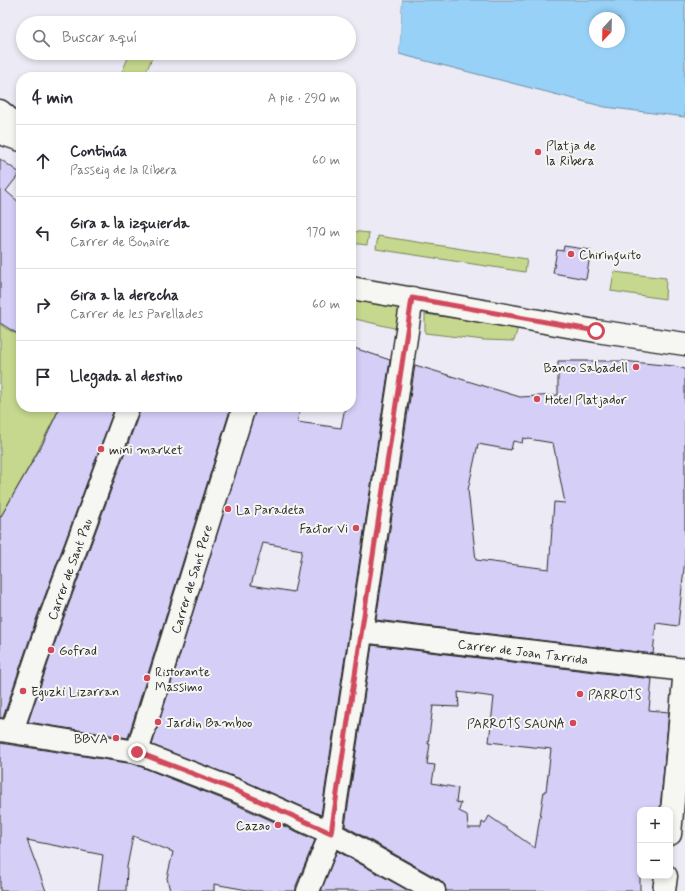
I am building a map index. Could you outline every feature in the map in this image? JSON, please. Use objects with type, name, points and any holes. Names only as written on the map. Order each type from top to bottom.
[{"type":"street","points":[[0,112],[10,138]]},
{"type":"street","points":[[356,289],[596,331],[685,344]]},
{"type":"street","points":[[308,891],[331,833],[412,298]]},
{"type":"street","name":"Carrer de Sant Pau","points":[[6,731],[48,624],[126,412]]},
{"type":"street","name":"Carrer de Sant Pere","points":[[137,752],[242,412]]},
{"type":"street","name":"Carrer de Joan Tarrida","points":[[361,631],[685,670]]},
{"type":"street","points":[[673,807],[685,670]]},
{"type":"street","points":[[6,731],[137,752],[235,790],[331,833],[434,891]]},
{"type":"street","points":[[664,891],[666,879]]},
{"type":"green space","points":[[127,60],[151,60],[146,72],[122,72]]},
{"type":"green space","points":[[356,232],[369,233],[367,245],[356,244]]},
{"type":"green space","points":[[378,236],[527,259],[525,272],[376,249]]},
{"type":"green space","points":[[614,272],[666,278],[665,299],[611,291]]},
{"type":"green space","points":[[356,299],[402,308],[398,329],[356,319]]},
{"type":"green space","points":[[425,314],[518,327],[514,341],[484,340],[425,333]]},
{"type":"green space","points":[[0,324],[16,334],[16,412],[57,412],[35,456],[0,518]]},
{"type":"water","points":[[402,0],[685,0],[685,117],[605,107],[399,54]]},
{"type":"pier","points":[[400,0],[402,0],[399,56],[397,54]]},
{"type":"building","points":[[0,159],[16,170],[16,178],[6,191],[16,200],[16,333],[0,323]]},
{"type":"building","points":[[564,246],[591,250],[586,279],[553,273],[557,250],[563,251]]},
{"type":"building","points":[[356,349],[390,360],[321,815],[240,779],[152,745],[254,412],[300,412],[297,422],[341,428],[344,412],[356,412]],"holes":[[[263,543],[302,550],[294,592],[251,585]]]},
{"type":"building","points":[[558,361],[622,361],[674,366],[685,369],[685,559],[678,626],[656,623],[653,654],[376,620],[415,365],[520,397],[558,395]],"holes":[[[523,438],[553,443],[565,503],[554,502],[549,569],[476,560],[468,490],[478,444],[511,450],[513,441],[522,443]]]},
{"type":"building","points":[[58,412],[113,412],[36,620],[3,718],[0,718],[0,518],[42,445]]},
{"type":"building","points":[[140,412],[229,412],[128,738],[28,722],[60,628]]},
{"type":"building","points":[[372,645],[652,679],[649,710],[669,712],[660,807],[637,807],[637,879],[640,879],[640,891],[446,891],[445,885],[440,880],[345,826]],"holes":[[[458,692],[494,697],[489,742],[551,749],[546,791],[544,791],[535,848],[489,816],[485,824],[482,822],[481,828],[468,828],[467,815],[459,811],[461,803],[456,802],[458,788],[432,783],[435,765],[427,764],[433,706],[459,707]]]},
{"type":"building","points":[[0,743],[134,764],[230,802],[315,840],[296,886],[296,891],[253,891],[214,884],[214,891],[170,891],[167,878],[173,852],[133,836],[127,867],[126,891],[98,891],[103,855],[27,840],[46,891],[0,891]]},
{"type":"building","points":[[337,851],[409,891],[321,891]]},
{"type":"place","name":"Platja de la Ribera","points":[[538,152]]},
{"type":"place","name":"Chiringuito","points":[[571,254]]},
{"type":"place","name":"Banco Sabadell","points":[[636,367]]},
{"type":"place","name":"Hotel Platjador","points":[[537,399]]},
{"type":"place","name":"mini market","points":[[101,449]]},
{"type":"place","name":"La Paradeta","points":[[228,509]]},
{"type":"place","name":"Factor Vi","points":[[356,528]]},
{"type":"place","name":"Gofrad","points":[[51,650]]},
{"type":"place","name":"Ristorante Massimo","points":[[147,678]]},
{"type":"place","name":"Eguzki Lizarran","points":[[23,691]]},
{"type":"place","name":"PARROTS","points":[[580,694]]},
{"type":"place","name":"Jardin Bamboo","points":[[158,722]]},
{"type":"place","name":"PARROTS SAUNA","points":[[573,723]]},
{"type":"place","name":"BBVA","points":[[116,738]]},
{"type":"place","name":"Cazao","points":[[278,825]]},
{"type":"route","points":[[137,752],[235,790],[331,833],[412,298],[596,331]]}]
